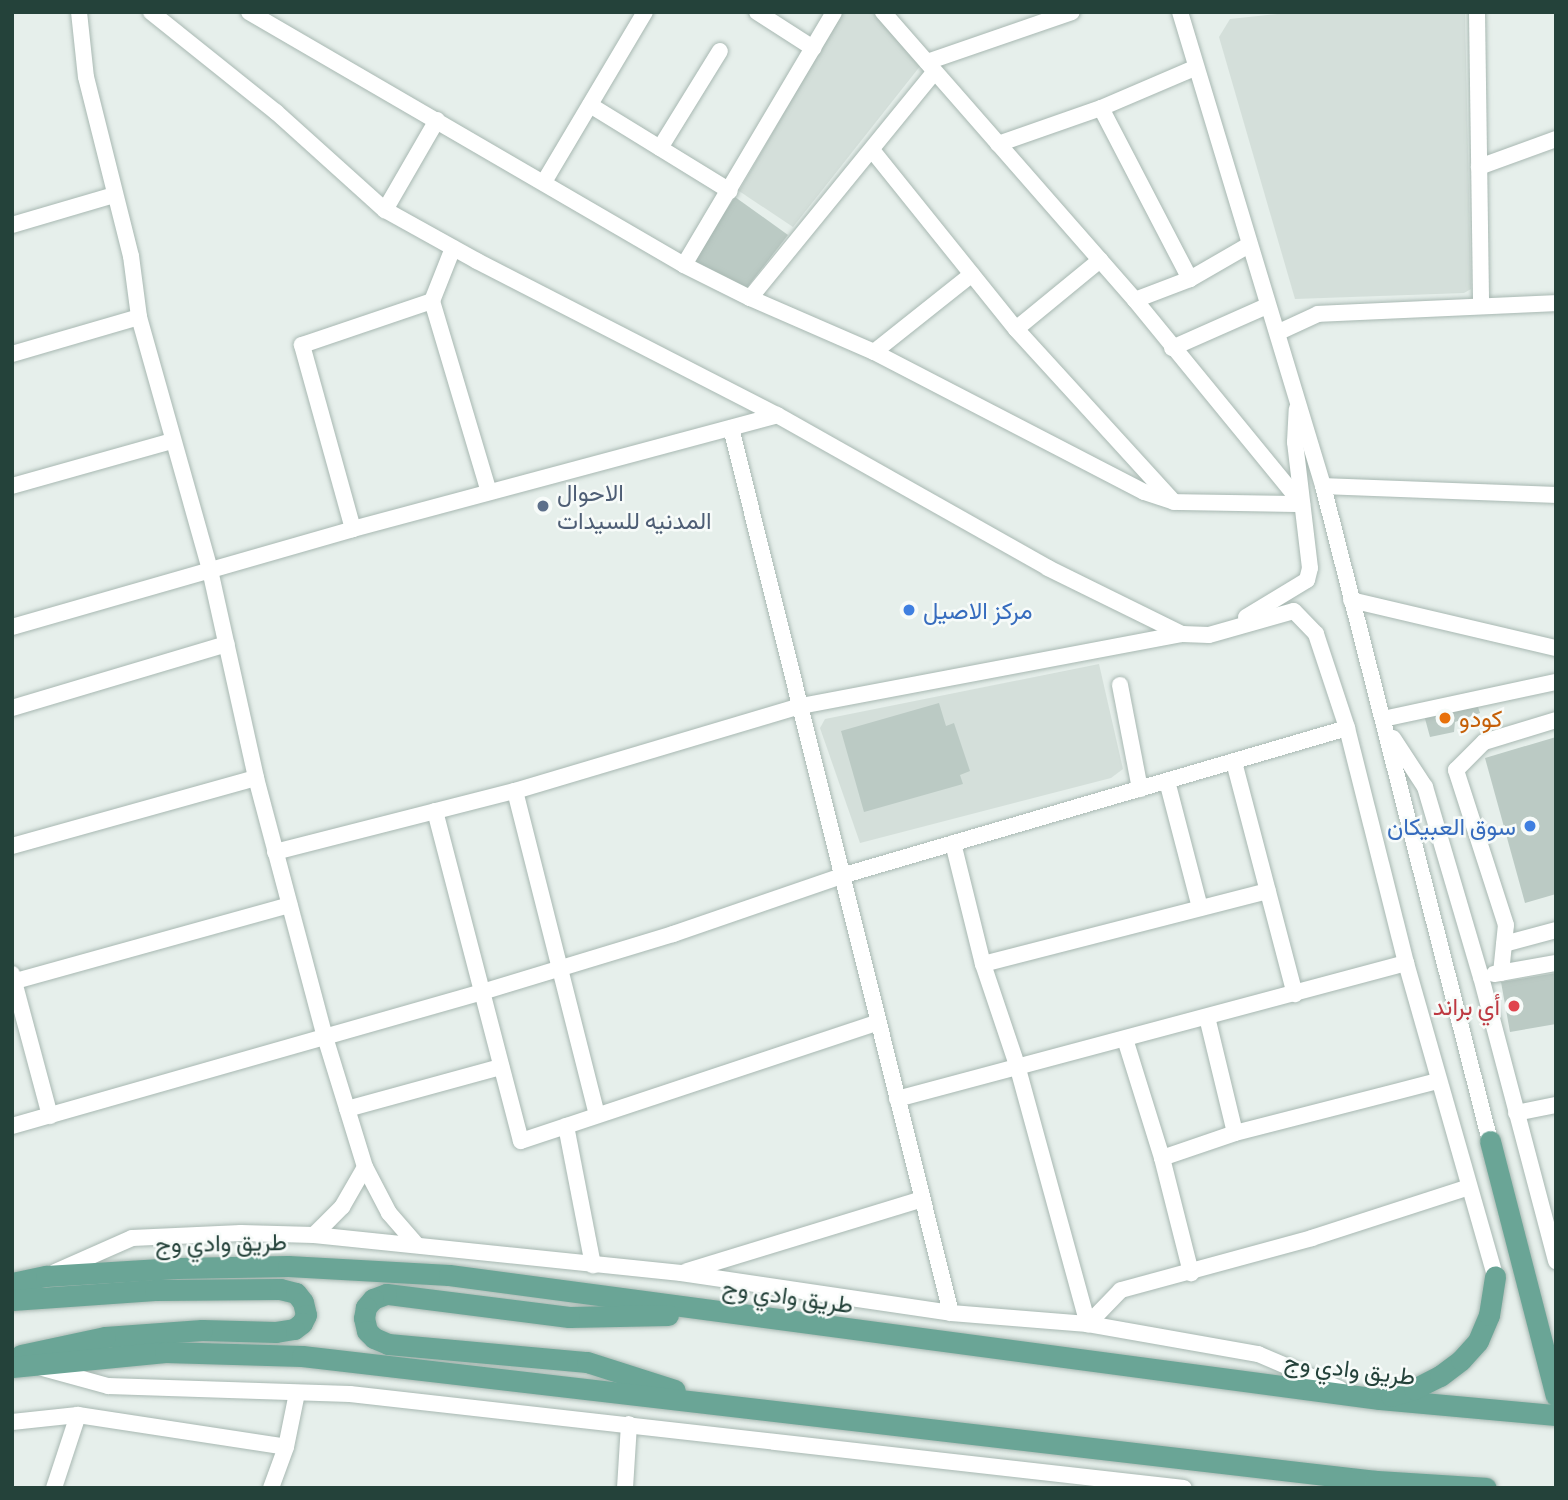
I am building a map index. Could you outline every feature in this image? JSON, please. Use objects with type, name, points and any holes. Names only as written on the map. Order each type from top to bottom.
[{"type":"main road","points":[[1490,1141],[1556,1396]]},
{"type":"main road","name":"طريق وادي وج","points":[[12,1283],[46,1276],[177,1268],[288,1266],[449,1275],[1369,1398],[1556,1415]]},
{"type":"main road","points":[[1369,1398],[1415,1389],[1461,1360],[1478,1341],[1489,1315],[1495,1276]]},
{"type":"main road","points":[[12,1300],[155,1290],[280,1289],[296,1293],[303,1302],[306,1315],[303,1323],[294,1329],[276,1332],[202,1330],[105,1337],[12,1357]]},
{"type":"main road","points":[[720,1405],[587,1362],[388,1344],[374,1338],[367,1331],[364,1318],[366,1307],[373,1299],[387,1294],[569,1317],[729,1314]]},
{"type":"main road","points":[[23,1366],[165,1352],[302,1356],[1366,1484],[1430,1482],[1486,1488]]},
{"type":"main road","points":[[1430,1482],[1475,1488]]},
{"type":"street","points":[[79,12],[86,77],[131,256],[139,317],[210,569],[256,778],[325,1037],[365,1167],[390,1213],[416,1244]]},
{"type":"street","points":[[151,12],[276,112],[386,210],[453,248],[777,415],[1048,568],[1182,634]]},
{"type":"street","points":[[249,12],[544,181],[684,265],[750,298],[874,352],[1144,492],[1174,502],[1302,504]]},
{"type":"street","points":[[544,181],[645,12]]},
{"type":"street","points":[[757,12],[813,47]]},
{"type":"street","points":[[684,265],[834,12]]},
{"type":"street","points":[[883,12],[1135,300],[1302,504]]},
{"type":"street","points":[[750,298],[872,150],[931,67],[1072,12]]},
{"type":"street","points":[[1180,12],[1249,245],[1279,332],[1323,486],[1490,1141]]},
{"type":"street","points":[[1477,12],[1481,304]]},
{"type":"street","points":[[660,148],[720,51]]},
{"type":"street","points":[[998,144],[1101,108],[1195,68]]},
{"type":"street","points":[[590,105],[730,191]]},
{"type":"street","points":[[1101,108],[1190,279]]},
{"type":"street","points":[[386,210],[437,120]]},
{"type":"street","points":[[1479,167],[1556,139]]},
{"type":"street","points":[[872,150],[1016,329],[1174,502]]},
{"type":"street","points":[[12,225],[114,195]]},
{"type":"street","points":[[1135,300],[1190,279],[1249,245]]},
{"type":"street","points":[[453,248],[432,301],[489,492]]},
{"type":"street","points":[[1016,329],[1100,260]]},
{"type":"street","points":[[874,352],[972,274]]},
{"type":"street","points":[[353,529],[302,345],[432,301]]},
{"type":"street","points":[[1279,332],[1318,314],[1481,304],[1556,303]]},
{"type":"street","points":[[1172,348],[1268,306]]},
{"type":"street","points":[[12,354],[139,317]]},
{"type":"street","points":[[1209,635],[1257,611],[1307,580],[1310,568],[1296,442],[1297,396]]},
{"type":"street","points":[[12,627],[353,529],[777,415]]},
{"type":"street","points":[[731,428],[951,1313]]},
{"type":"street","points":[[12,486],[172,441]]},
{"type":"street","points":[[1323,486],[1556,495]]},
{"type":"street","points":[[1351,600],[1556,648]]},
{"type":"street","points":[[275,852],[515,791],[801,706],[1182,634],[1209,635],[1294,611],[1317,634],[1347,728],[1406,963],[1495,1276]]},
{"type":"street","points":[[12,708],[228,644]]},
{"type":"street","points":[[1385,723],[1556,682]]},
{"type":"street","points":[[1120,685],[1140,789]]},
{"type":"street","points":[[1502,973],[1506,925],[1456,770],[1485,742],[1556,720]]},
{"type":"street","points":[[1385,723],[1425,787],[1481,977],[1554,1253]]},
{"type":"street","points":[[12,1126],[482,992],[841,876],[1347,728]]},
{"type":"street","points":[[1234,762],[1295,994]]},
{"type":"street","points":[[12,846],[256,778]]},
{"type":"street","points":[[1167,781],[1200,908]]},
{"type":"street","points":[[515,791],[597,1115]]},
{"type":"street","points":[[435,811],[521,1141],[878,1022]]},
{"type":"street","points":[[953,843],[983,964],[1017,1065],[1088,1324]]},
{"type":"street","points":[[983,964],[1268,891]]},
{"type":"street","points":[[50,1116],[13,979],[289,905]]},
{"type":"street","points":[[1504,944],[1556,930]]},
{"type":"street","points":[[897,1099],[1406,963]]},
{"type":"street","points":[[1481,977],[1556,963]]},
{"type":"street","points":[[1207,1017],[1235,1133]]},
{"type":"street","points":[[1125,1039],[1161,1158],[1191,1273]]},
{"type":"street","points":[[347,1109],[501,1067]]},
{"type":"street","points":[[1161,1158],[1235,1133],[1438,1081]]},
{"type":"street","points":[[1517,1113],[1556,1105]]},
{"type":"street","points":[[566,1126],[593,1265]]},
{"type":"street","points":[[314,1235],[342,1207],[365,1167]]},
{"type":"street","points":[[1088,1324],[1121,1290],[1312,1238],[1469,1186]]},
{"type":"street","points":[[681,1273],[922,1199]]},
{"type":"street","points":[[46,1276],[132,1238],[241,1233],[314,1235],[416,1244],[681,1273],[951,1313],[1088,1324],[1258,1354],[1369,1398]]},
{"type":"street","points":[[23,1366],[108,1386],[350,1394],[1184,1488]]},
{"type":"street","points":[[271,1488],[286,1447],[297,1393]]},
{"type":"street","points":[[12,1422],[78,1415],[286,1447]]},
{"type":"street","points":[[54,1488],[78,1415]]},
{"type":"street","points":[[625,1488],[629,1424]]},
{"type":"shaded area","points":[[842,12],[873,12],[921,65],[793,227],[739,191]]},
{"type":"shaded area","points":[[1297,12],[1465,12],[1471,289],[1464,293],[1295,299],[1219,37],[1230,19]]},
{"type":"shaded area","points":[[1099,664],[1123,769],[1111,778],[860,843],[820,728],[825,719]]},
{"type":"building","points":[[735,197],[788,235],[746,289],[690,263]]},
{"type":"building","points":[[939,703],[946,726],[954,723],[970,771],[960,775],[963,784],[864,812],[841,731]]},
{"type":"building","name":"كودو","points":[[1477,704],[1480,713],[1455,722],[1454,732],[1430,737],[1424,715]]},
{"type":"building","name":"سوق العبيكان","points":[[1556,737],[1556,894],[1525,903],[1485,758]]},
{"type":"building","points":[[1556,973],[1556,1024],[1510,1032],[1501,982]]},
{"type":"place","name":"الاحوال المدنيه للسيدات","points":[[543,506]]},
{"type":"place","name":"مركز الاصيل","points":[[909,610]]},
{"type":"place","name":"كودو","points":[[1445,718]]},
{"type":"place","name":"سوق العبيكان","points":[[1530,826]]},
{"type":"place","name":"أي براند","points":[[1514,1006]]}]
